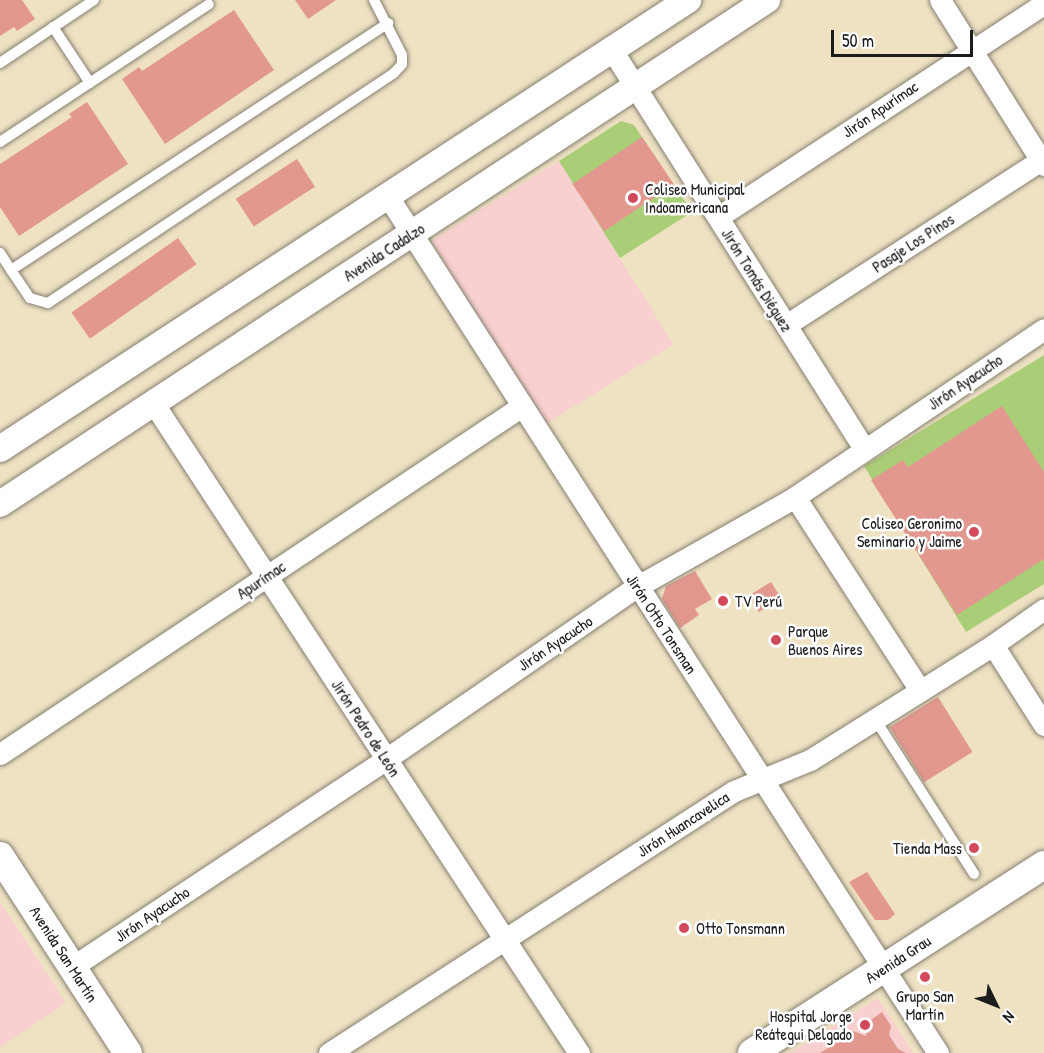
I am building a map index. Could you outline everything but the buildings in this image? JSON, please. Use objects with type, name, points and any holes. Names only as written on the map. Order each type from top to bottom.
[{"type":"main road","name":"Avenida San Martín","points":[[0,856],[128,1053]]},
{"type":"main road","name":"Avenida Grau","points":[[752,1053],[1044,865]]},
{"type":"street","points":[[0,449],[688,0]]},
{"type":"street","name":"Avenida Cadalzo","points":[[0,504],[767,0]]},
{"type":"street","points":[[940,0],[1042,162]]},
{"type":"street","name":"Jirón Apurímac","points":[[718,217],[1044,4]]},
{"type":"street","name":"Jirón Tomás Diéguez","points":[[612,50],[864,449]]},
{"type":"street","name":"Pasaje Los Pinos","points":[[786,325],[1042,162]]},
{"type":"street","name":"Jirón Otto Tonsman","points":[[387,195],[938,1053]]},
{"type":"street","name":"Jirón Ayacucho","points":[[72,967],[386,759],[638,586],[795,498],[1044,329]]},
{"type":"street","name":"Jirón Pedro de León","points":[[154,404],[579,1053]]},
{"type":"street","name":"Apurímac","points":[[0,754],[522,406]]},
{"type":"street","points":[[795,498],[920,690]]},
{"type":"street","name":"Jirón Huancavelica","points":[[329,1053],[734,791],[810,760],[993,645],[1044,609]]},
{"type":"street","points":[[993,645],[1044,725]]},
{"type":"lane","points":[[0,63],[94,0]]},
{"type":"lane","points":[[0,253],[30,298],[48,303],[399,69],[402,55],[388,23],[374,0]]},
{"type":"lane","points":[[0,142],[209,4]]},
{"type":"lane","points":[[11,270],[388,23]]},
{"type":"lane","points":[[53,27],[90,83]]},
{"type":"lane","points":[[875,719],[974,874]]},
{"type":"shaded area","points":[[559,161],[673,344],[545,424],[431,241]]},
{"type":"shaded area","points":[[0,902],[66,1003],[0,1048]]},
{"type":"shaded area","name":"Hospital Jorge Reátegui Delgado","points":[[878,998],[913,1053],[790,1053]]},
{"type":"green space","name":"Coliseo Municipal Indoamericana","points":[[621,121],[634,125],[692,212],[620,258],[559,161]]},
{"type":"green space","name":"Coliseo Geronimo Seminario y Jaime","points":[[1044,355],[1044,584],[966,632],[864,466]]},
{"type":"place","name":"Coliseo Municipal Indoamericana","points":[[633,198]]},
{"type":"place","name":"Coliseo Geronimo Seminario y Jaime","points":[[974,532]]},
{"type":"place","name":"TV Perú","points":[[723,601]]},
{"type":"place","name":"Parque Buenos Aires","points":[[776,640]]},
{"type":"place","name":"Tienda Mass","points":[[974,848]]},
{"type":"place","name":"Otto Tonsmann","points":[[684,928]]},
{"type":"place","name":"Grupo San Martín","points":[[925,977]]},
{"type":"place","name":"Hospital Jorge Reátegui Delgado","points":[[865,1025]]}]
